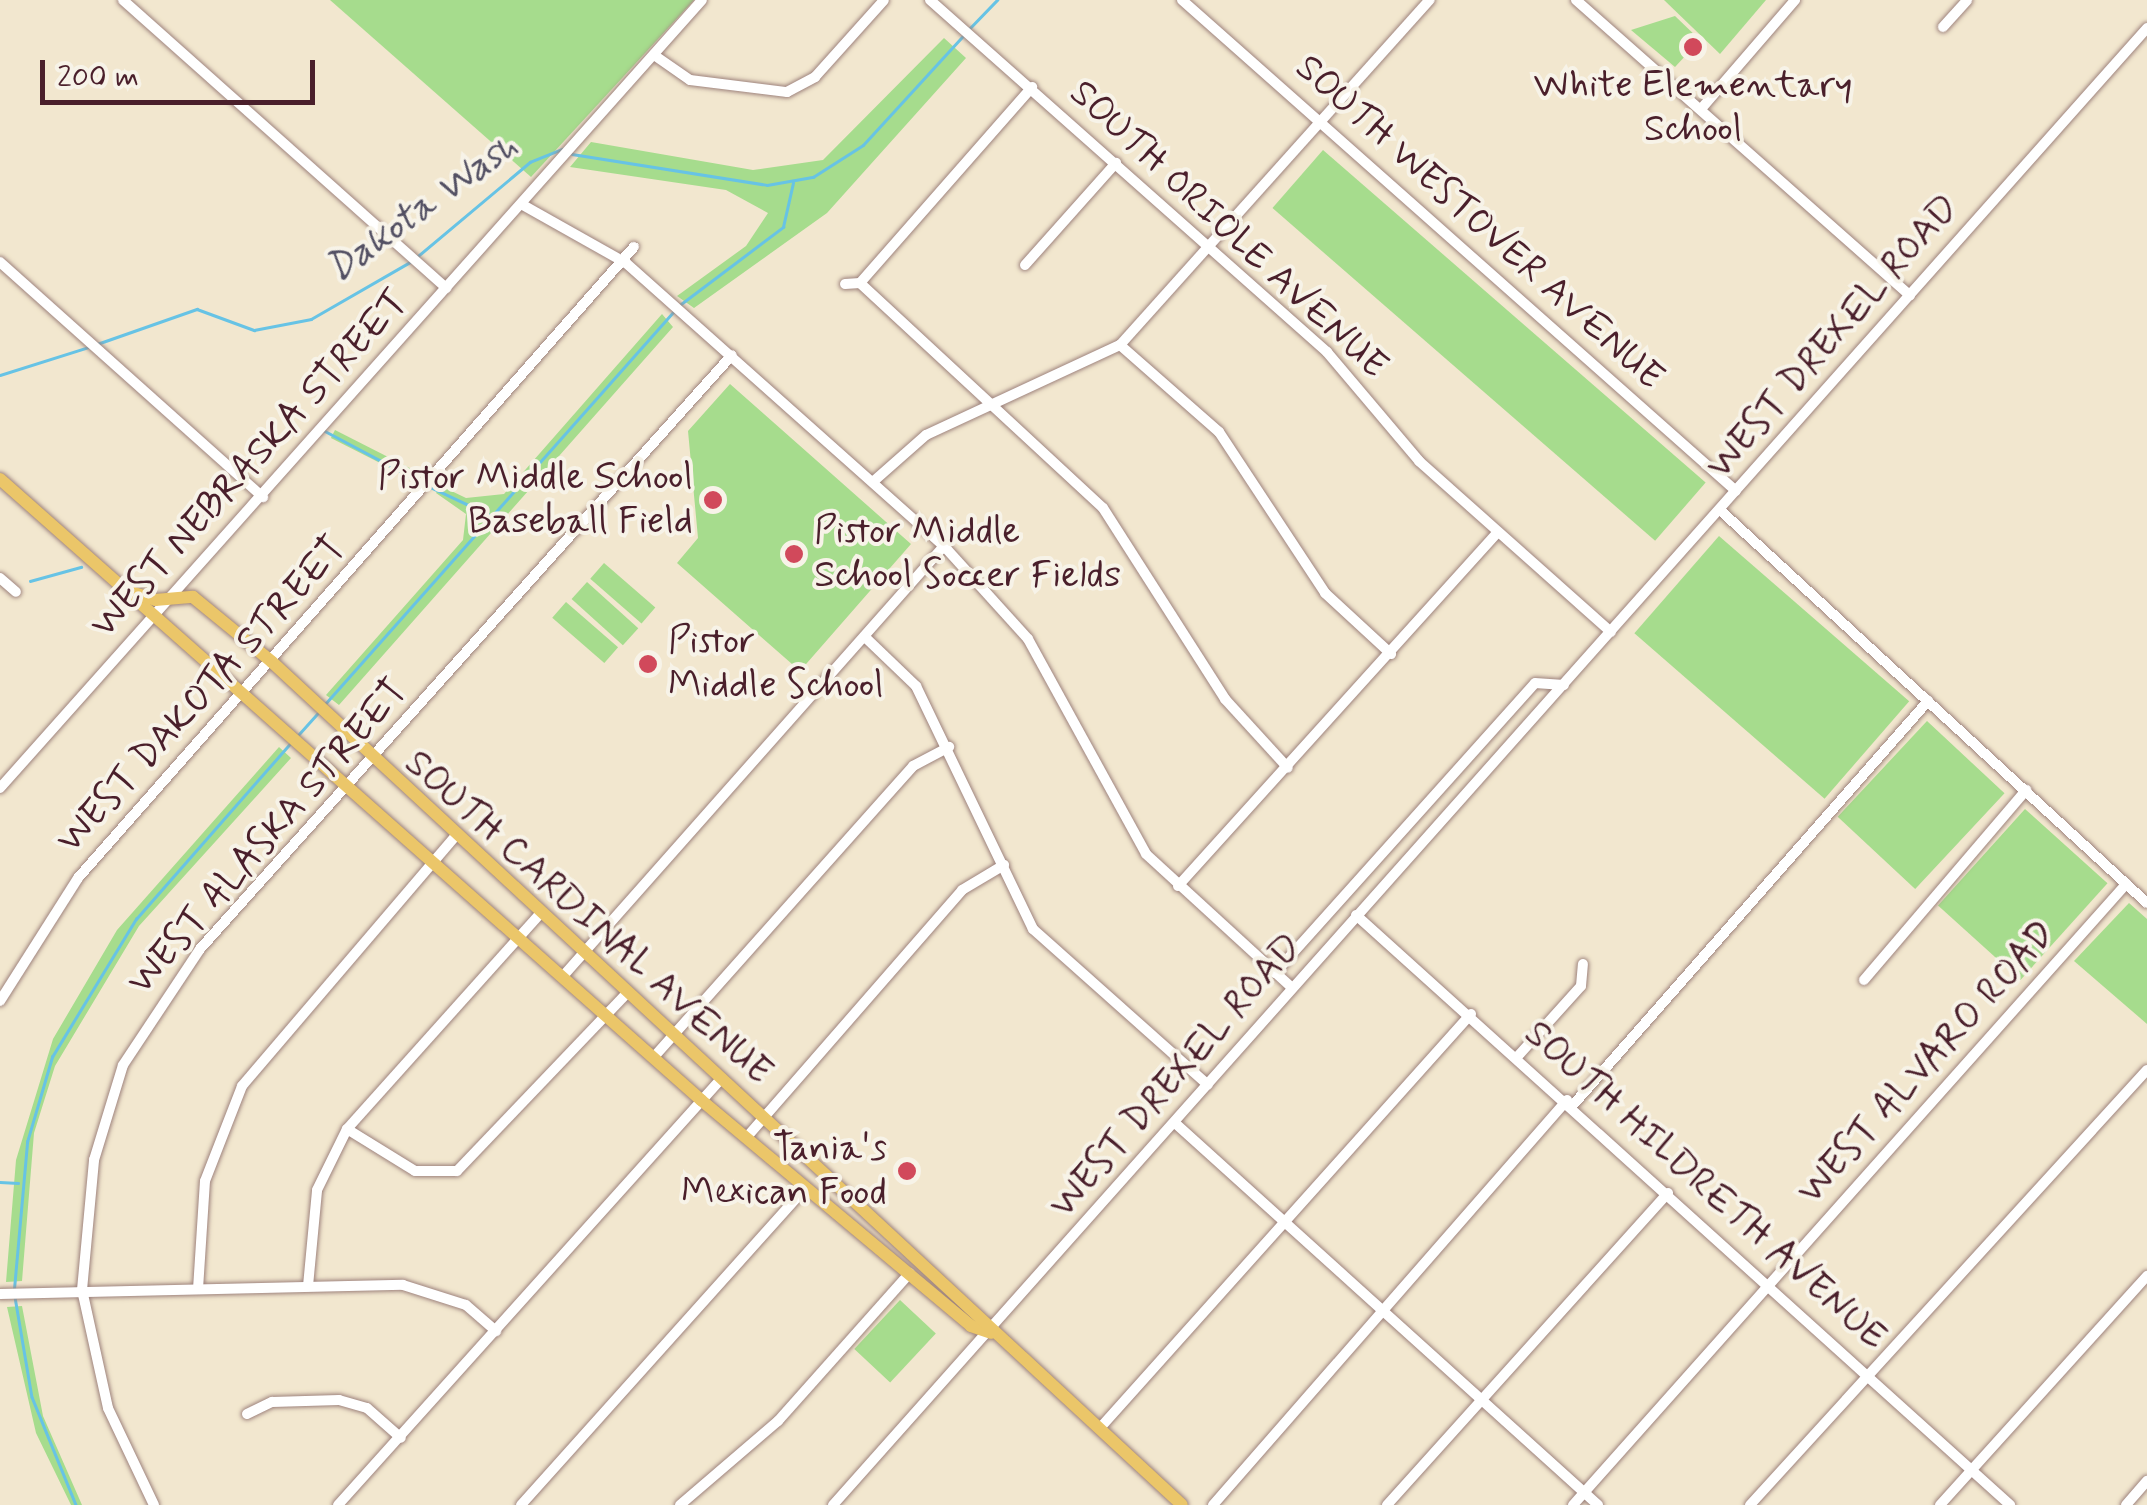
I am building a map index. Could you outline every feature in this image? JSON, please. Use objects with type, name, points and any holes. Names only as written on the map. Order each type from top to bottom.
[{"type":"main road","name":"SOUTH CARDINAL AVENUE","points":[[2,487],[156,617],[746,1138],[910,1273],[991,1333]]},
{"type":"main road","name":"SOUTH CARDINAL AVENUE","points":[[125,590],[193,597],[272,662],[455,838],[722,1078],[991,1333],[1182,1505]]},
{"type":"street","points":[[123,0],[446,288]]},
{"type":"street","name":"WEST NEBRASKA STREET","points":[[0,788],[702,0]]},
{"type":"street","points":[[654,55],[690,80],[787,92],[814,76],[884,0]]},
{"type":"street","name":"SOUTH ORIOLE AVENUE","points":[[930,0],[1327,352],[1419,461],[1611,632]]},
{"type":"street","name":"SOUTH WESTOVER AVENUE","points":[[1182,0],[1736,491]]},
{"type":"street","points":[[874,480],[912,443],[1120,345],[1323,126],[1430,0]]},
{"type":"street","points":[[1576,0],[1910,295]]},
{"type":"street","points":[[1701,109],[1795,0]]},
{"type":"street","points":[[1943,27],[1967,0]]},
{"type":"street","name":"WEST DREXEL ROAD","points":[[833,1505],[991,1333],[1356,915],[2147,28]]},
{"type":"street","points":[[845,284],[860,283],[1032,87]]},
{"type":"street","points":[[1024,264],[1116,163]]},
{"type":"street","points":[[523,205],[626,263],[944,546],[1028,639],[1120,817],[1178,886],[1292,988]]},
{"type":"street","name":"WEST DAKOTA STREET","points":[[0,1002],[78,878],[626,263],[634,247]]},
{"type":"street","points":[[0,262],[263,497]]},
{"type":"street","points":[[860,283],[1131,540],[1225,699],[1288,768]]},
{"type":"street","points":[[1120,345],[1219,432],[1325,593],[1391,654]]},
{"type":"street","name":"WEST ALASKA STREET","points":[[154,1505],[108,1408],[82,1290],[94,1160],[124,1065],[200,949],[732,355]]},
{"type":"street","points":[[1720,510],[2147,903]]},
{"type":"street","points":[[1178,886],[1498,532]]},
{"type":"street","points":[[564,975],[944,546]]},
{"type":"street","points":[[0,578],[16,592]]},
{"type":"street","points":[[865,638],[916,686],[949,747],[1032,930],[1208,1085]]},
{"type":"street","name":"WEST DREXEL ROAD","points":[[1275,974],[1534,683],[1564,685]]},
{"type":"street","points":[[1213,1505],[1381,1311],[1928,701]]},
{"type":"street","points":[[654,1058],[913,766],[949,747]]},
{"type":"street","points":[[1864,980],[2026,790]]},
{"type":"street","points":[[198,1290],[205,1181],[242,1086],[455,838]]},
{"type":"street","points":[[746,1138],[962,890],[1004,865]]},
{"type":"street","name":"WEST ALVARO ROAD","points":[[1572,1505],[2126,884]]},
{"type":"street","points":[[308,1286],[318,1190],[347,1128],[540,914]]},
{"type":"street","name":"SOUTH HILDRETH AVENUE","points":[[1356,915],[1518,1056],[2010,1505]]},
{"type":"street","points":[[1518,1056],[1581,986],[1584,964]]},
{"type":"street","points":[[347,1128],[415,1171],[457,1171],[627,993]]},
{"type":"street","points":[[1100,1428],[1471,1014]]},
{"type":"street","points":[[1750,1505],[2147,1070]]},
{"type":"street","points":[[338,1505],[722,1078]]},
{"type":"street","points":[[1175,1123],[1598,1505]]},
{"type":"street","points":[[521,1505],[805,1188]]},
{"type":"street","points":[[1388,1505],[1668,1193]]},
{"type":"street","points":[[680,1505],[778,1421],[910,1273]]},
{"type":"street","points":[[1940,1505],[2147,1276]]},
{"type":"street","points":[[0,1294],[308,1286],[435,1290],[496,1331]]},
{"type":"street","points":[[246,1414],[272,1402],[339,1400],[367,1408],[402,1438]]},
{"type":"street","points":[[2126,1505],[2147,1482]]},
{"type":"green space","points":[[330,0],[694,0],[531,177]]},
{"type":"green space","points":[[1664,0],[1766,0],[1720,54]]},
{"type":"green space","points":[[1675,16],[1700,40],[1675,67],[1631,30]]},
{"type":"green space","points":[[944,38],[966,58],[827,213],[694,308],[677,296],[746,246],[768,213],[726,190],[570,167],[591,142],[753,170],[823,160]]},
{"type":"green space","points":[[1323,150],[1706,483],[1655,541],[1272,208]]},
{"type":"green space","points":[[662,314],[673,327],[339,705],[326,695],[463,540],[466,514],[436,493],[441,486],[466,498],[504,494]]},
{"type":"green space","name":"Pistor Middle School Soccer Fields","points":[[730,384],[911,544],[800,671],[677,563],[698,538],[688,431]]},
{"type":"green space","points":[[335,430],[421,474],[416,482],[331,438]]},
{"type":"green space","points":[[1719,536],[1909,701],[1825,799],[1634,633]]},
{"type":"green space","points":[[604,563],[655,608],[642,623],[590,579]]},
{"type":"green space","points":[[587,582],[638,628],[623,645],[572,599]]},
{"type":"green space","points":[[566,602],[618,647],[604,663],[552,618]]},
{"type":"green space","points":[[1927,721],[2005,793],[1915,889],[1838,817]]},
{"type":"green space","points":[[279,747],[291,758],[139,926],[55,1066],[34,1133],[22,1281],[6,1282],[16,1160],[53,1039],[117,930]]},
{"type":"green space","points":[[2025,809],[2107,883],[2021,980],[1938,906]]},
{"type":"green space","points":[[2129,903],[2147,919],[2147,1024],[2074,961]]},
{"type":"green space","points":[[900,1300],[936,1333],[890,1382],[854,1349]]},
{"type":"green space","points":[[22,1306],[43,1416],[82,1505],[71,1505],[36,1433],[7,1307]]},
{"type":"waterway","name":"Dakota Wash","points":[[968,30],[997,0]]},
{"type":"waterway","name":"Dakota Wash","points":[[572,154],[767,185],[813,177],[863,145],[963,36]]},
{"type":"waterway","name":"Dakota Wash","points":[[418,256],[530,162],[562,149]]},
{"type":"waterway","points":[[681,304],[783,227],[793,183]]},
{"type":"waterway","name":"Dakota Wash","points":[[97,344],[197,309],[254,330],[311,319],[412,261]]},
{"type":"waterway","points":[[325,704],[675,310]]},
{"type":"waterway","name":"Dakota Wash","points":[[0,375],[89,347]]},
{"type":"waterway","points":[[325,431],[421,482]]},
{"type":"waterway","points":[[428,486],[492,516]]},
{"type":"waterway","points":[[30,581],[81,567]]},
{"type":"waterway","points":[[299,734],[317,714]]},
{"type":"waterway","points":[[14,1289],[27,1142],[52,1057],[136,919],[290,744]]},
{"type":"waterway","points":[[0,1182],[18,1183]]},
{"type":"waterway","points":[[15,1297],[32,1397],[76,1505]]},
{"type":"place","name":"White Elementary School","points":[[1693,47]]},
{"type":"place","name":"Pistor Middle School Baseball Field","points":[[713,500]]},
{"type":"place","name":"Pistor Middle School Soccer Fields","points":[[794,554]]},
{"type":"place","name":"Pistor Middle School","points":[[648,664]]},
{"type":"place","name":"Tania's Mexican Food","points":[[907,1171]]}]
